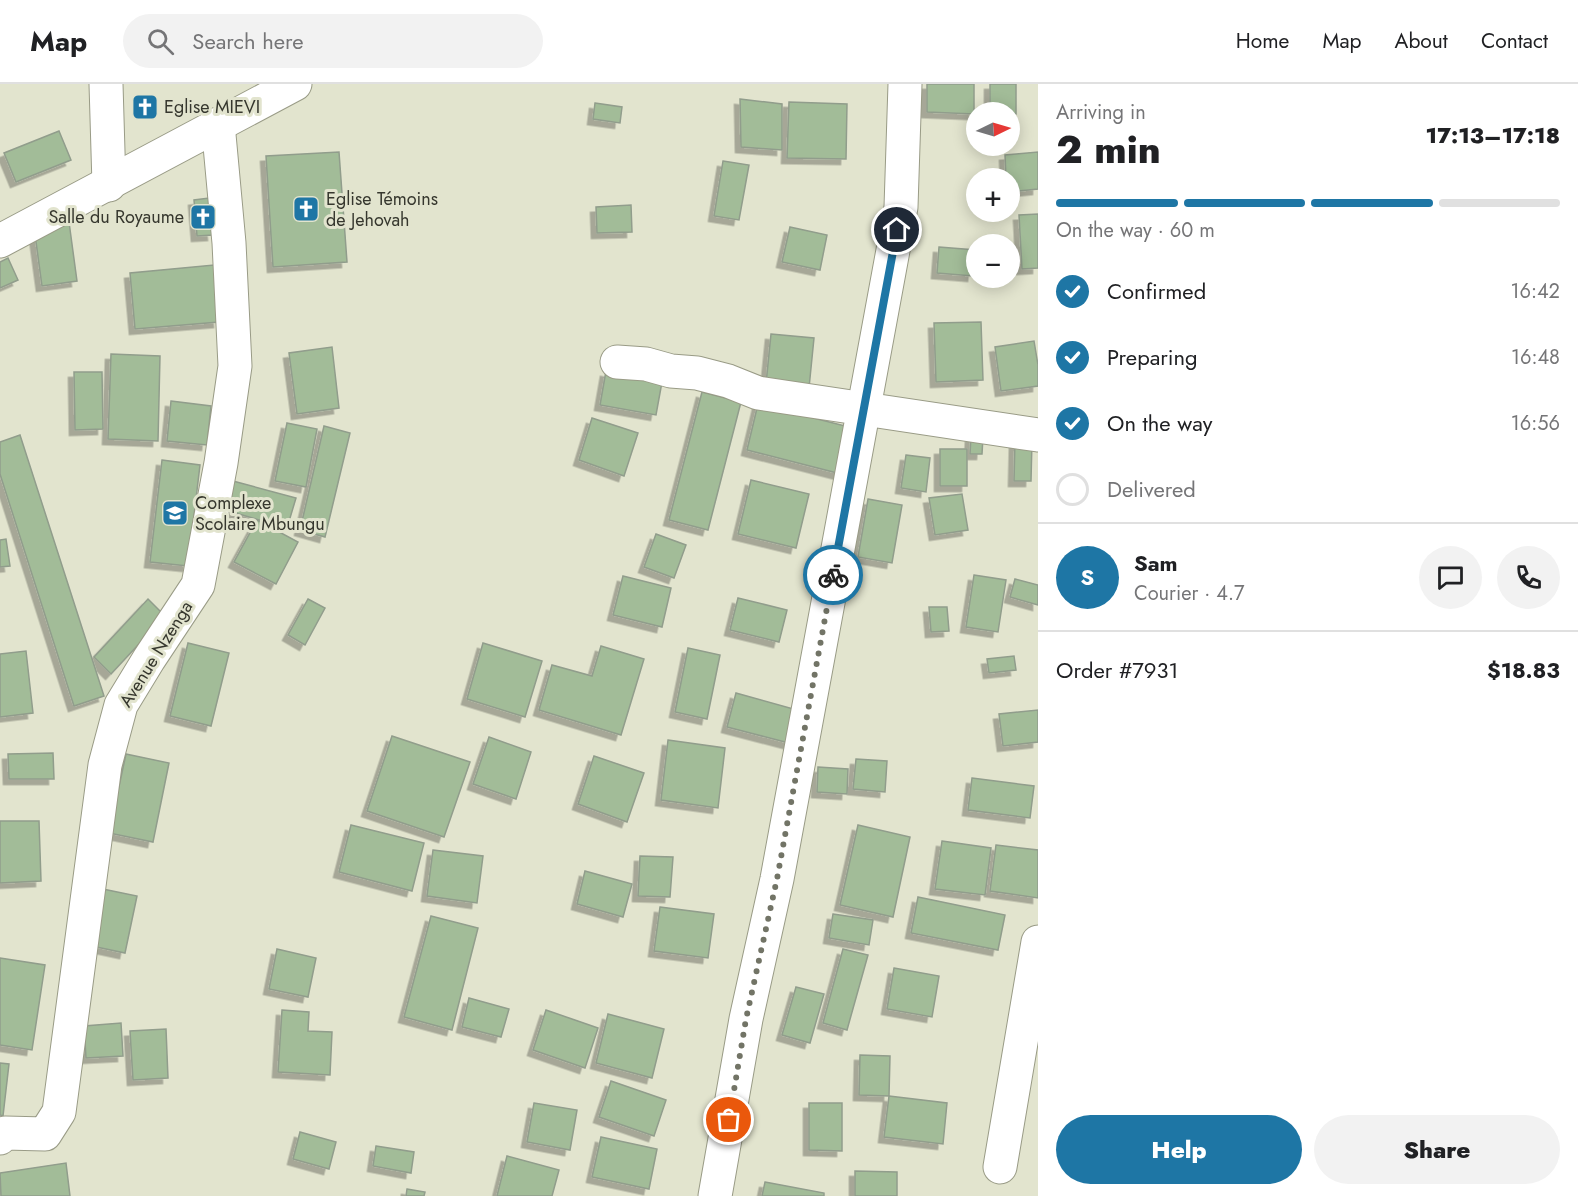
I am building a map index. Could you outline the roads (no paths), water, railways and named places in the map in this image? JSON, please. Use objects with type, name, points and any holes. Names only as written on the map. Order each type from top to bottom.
[{"type":"street","points":[[106,84],[109,184]]},
{"type":"street","points":[[0,241],[295,84]]},
{"type":"street","points":[[715,1196],[746,1019],[777,879],[901,207],[905,84]]},
{"type":"street","name":"Avenue Nzenga","points":[[2,1134],[45,1134],[59,1112],[105,765],[121,705],[148,659],[198,585],[221,463],[235,366],[230,243],[218,124]]},
{"type":"street","points":[[617,362],[646,364],[670,371],[697,373],[728,381],[758,393],[1038,435]]},
{"type":"street","points":[[1000,1167],[1038,942]]},
{"type":"place","name":"Eglise MIEVI","points":[[145,107]]},
{"type":"place","name":"Eglise Témoins de Jehovah","points":[[306,209]]},
{"type":"place","name":"Salle du Royaume","points":[[203,217]]},
{"type":"place","name":"Complexe Scolaire Mbungu","points":[[175,513]]}]
